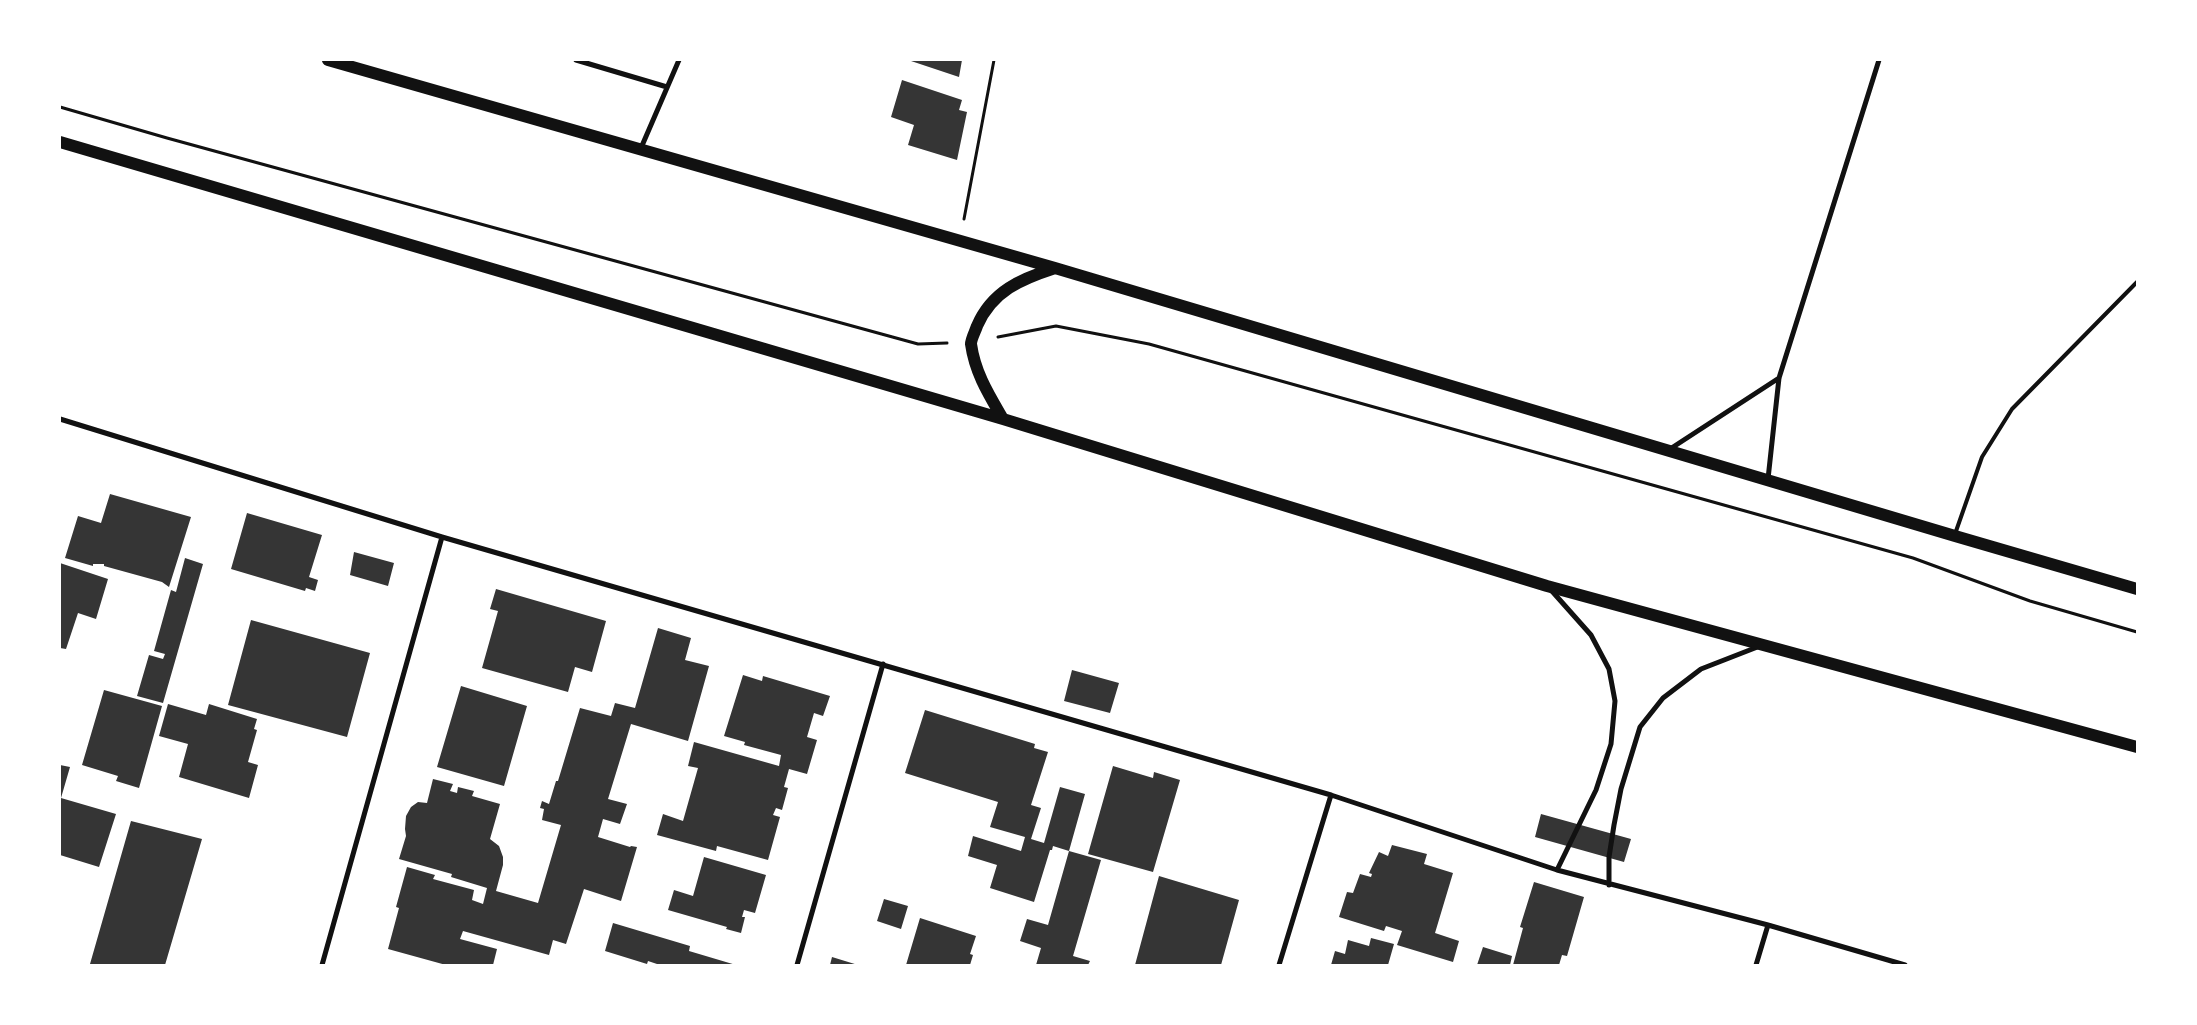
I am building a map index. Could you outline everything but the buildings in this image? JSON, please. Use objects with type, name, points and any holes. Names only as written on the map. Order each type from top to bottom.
[{"type":"main road","points":[[328,60],[1055,268],[1955,536],[2137,588]]},
{"type":"main road","points":[[60,142],[1003,419],[1547,586],[2137,747]]},
{"type":"main road","points":[[1003,419],[979,378],[971,342],[983,314],[1000,294],[1025,278],[1055,268]]},
{"type":"street","points":[[576,60],[667,87]]},
{"type":"street","points":[[640,148],[679,60]]},
{"type":"street","points":[[1768,480],[1779,378],[1880,60]]},
{"type":"street","points":[[1668,450],[1779,378]]},
{"type":"street","points":[[60,419],[442,537],[1331,795],[1557,870],[1609,885],[1768,924],[1905,965]]},
{"type":"street","points":[[322,965],[442,537]]},
{"type":"street","points":[[1547,586],[1591,635],[1609,669],[1615,701],[1611,744],[1596,790],[1557,870]]},
{"type":"street","points":[[1609,885],[1609,857],[1621,789],[1640,727],[1663,698],[1701,669],[1762,645]]},
{"type":"street","points":[[797,965],[883,664]]},
{"type":"street","points":[[1279,965],[1331,795]]},
{"type":"street","points":[[1756,965],[1768,924]]},
{"type":"lane","points":[[1955,536],[1982,457],[2012,409],[2137,282]]},
{"type":"path","points":[[960,241],[994,60]]},
{"type":"path","points":[[60,107],[918,344],[971,342],[1056,326],[1150,344],[1913,558],[2030,602],[2137,632]]}]
